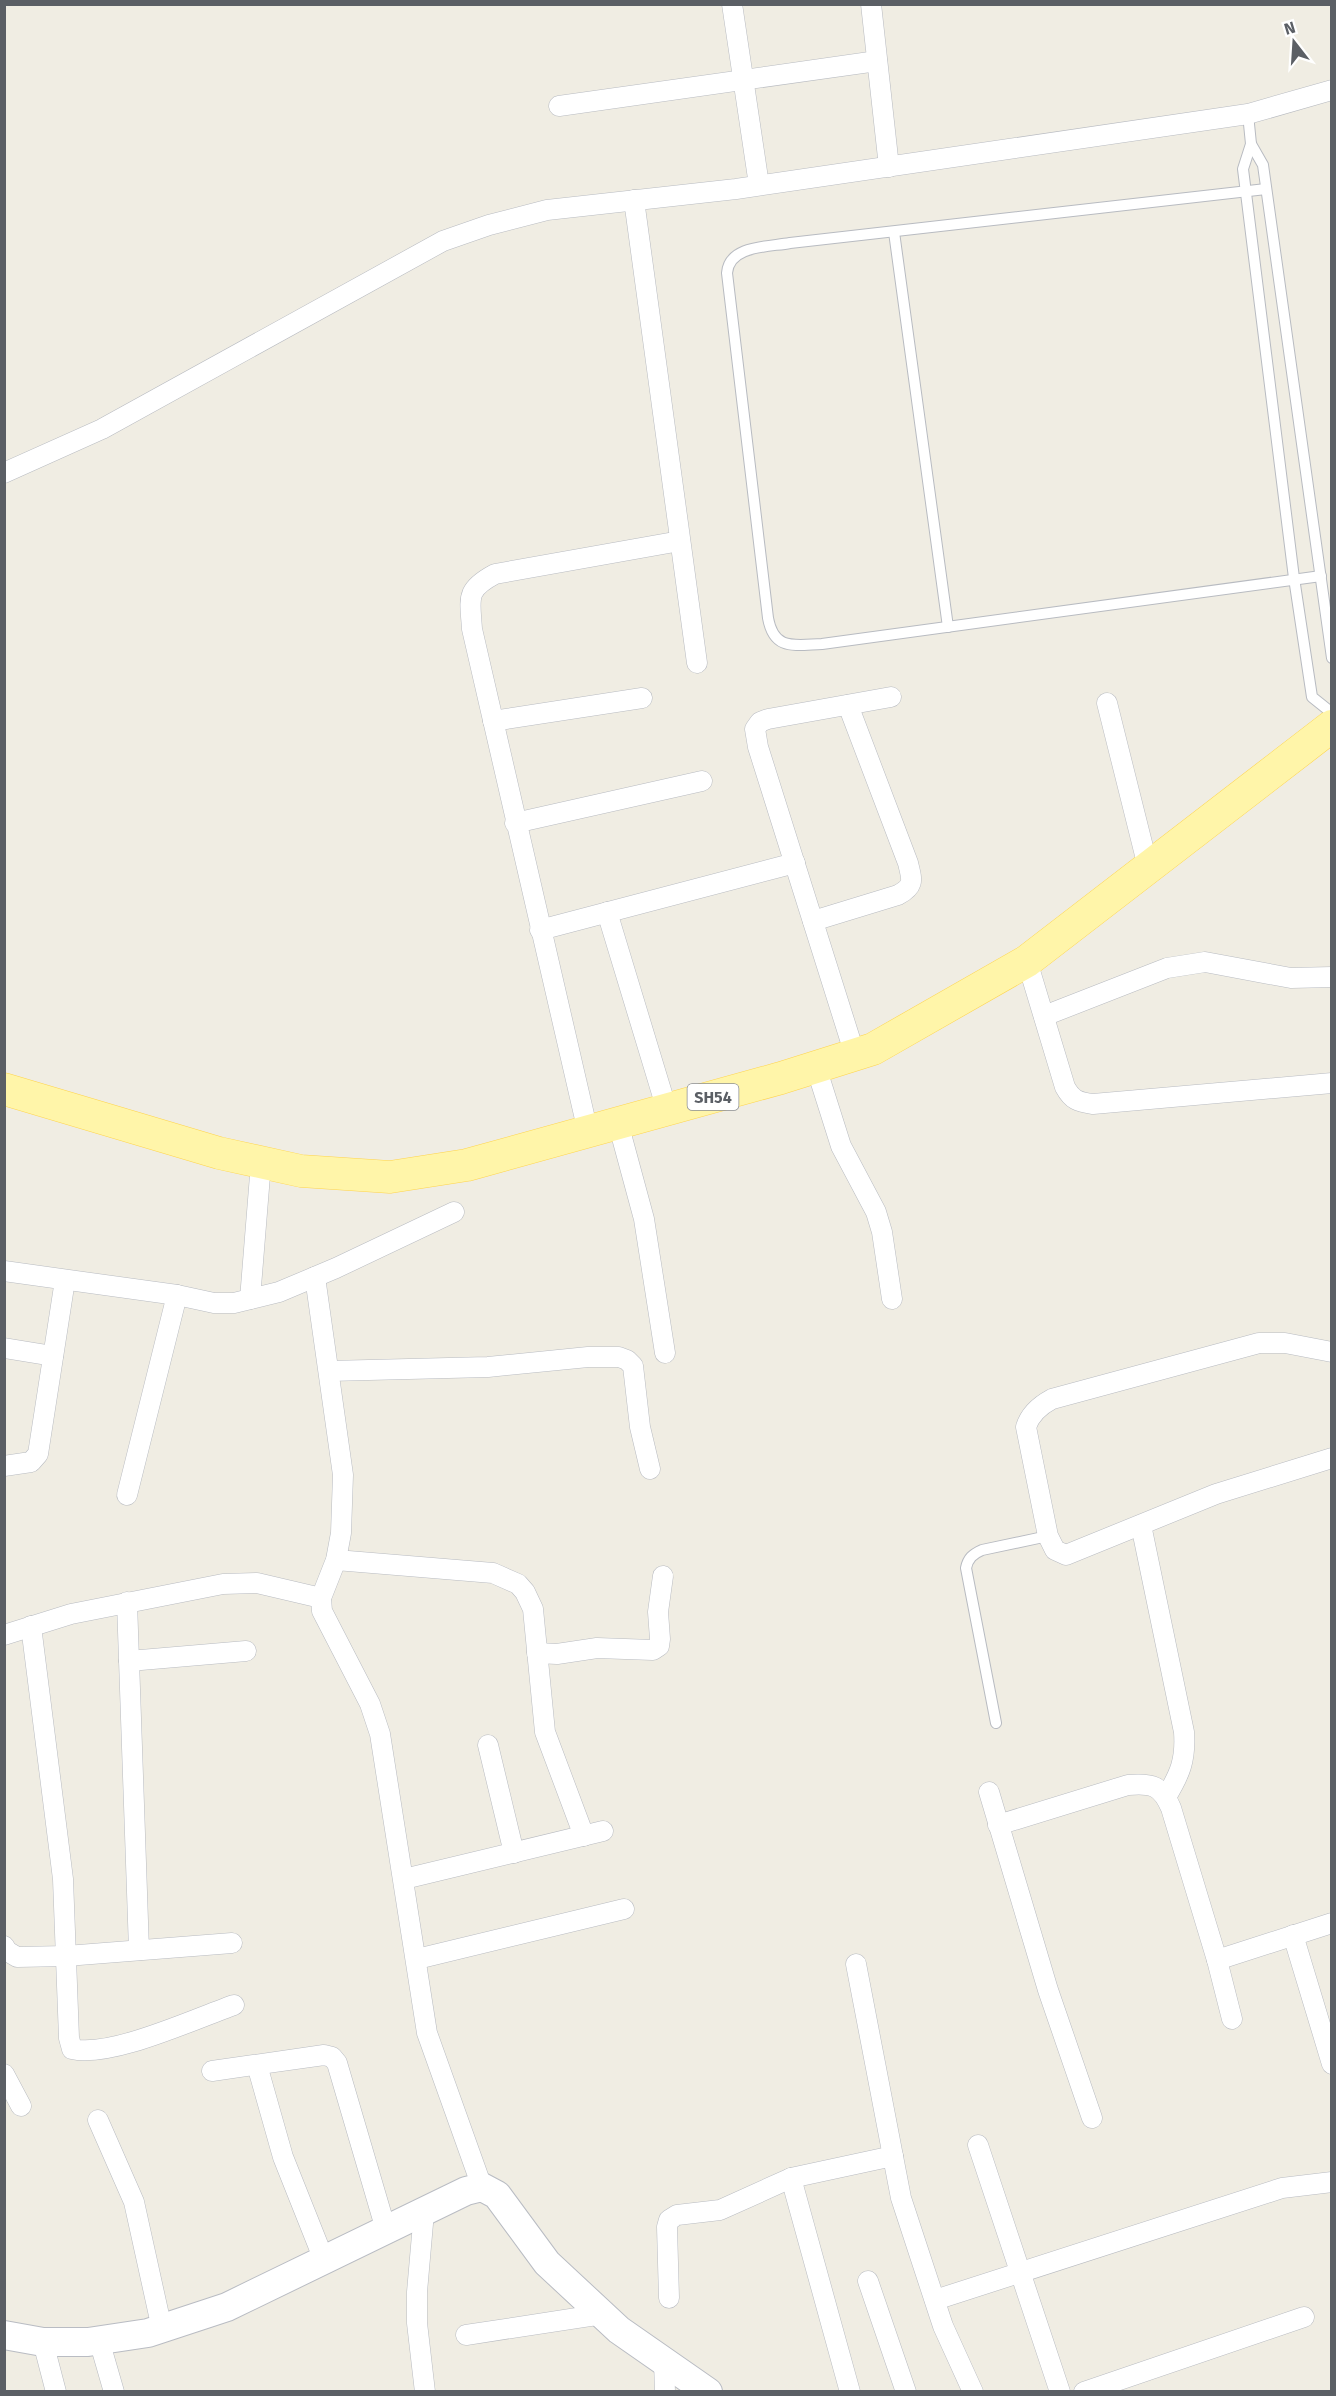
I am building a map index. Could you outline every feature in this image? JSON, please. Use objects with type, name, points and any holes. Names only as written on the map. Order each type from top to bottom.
[{"type":"main road","name":"SH54","points":[[4,1089],[219,1153],[301,1172],[390,1177],[468,1165],[618,1124],[873,1049],[1027,961],[1330,721]]},
{"type":"street","points":[[732,4],[759,185]]},
{"type":"street","points":[[871,4],[889,167]]},
{"type":"street","points":[[559,106],[877,61]]},
{"type":"street","points":[[4,473],[102,429],[443,241],[489,225],[547,210],[759,185],[1248,114],[1332,90]]},
{"type":"street","points":[[634,200],[697,663]]},
{"type":"street","points":[[588,1132],[515,823],[472,629],[470,600],[478,584],[495,574],[680,541]]},
{"type":"street","points":[[855,1055],[758,747],[755,729],[760,722],[768,719],[891,697]]},
{"type":"street","points":[[493,721],[642,698]]},
{"type":"street","points":[[1107,703],[1148,867]]},
{"type":"street","points":[[813,921],[898,895],[907,890],[911,884],[908,863],[848,705]]},
{"type":"street","points":[[515,823],[702,781]]},
{"type":"street","points":[[540,930],[795,863]]},
{"type":"street","points":[[607,912],[667,1110]]},
{"type":"street","points":[[1027,961],[1065,1087],[1069,1095],[1077,1102],[1093,1104],[1332,1083]]},
{"type":"street","points":[[1044,1016],[1167,968],[1205,962],[1291,978],[1332,977]]},
{"type":"street","points":[[816,1067],[842,1146],[876,1212],[882,1232],[892,1299]]},
{"type":"street","points":[[618,1124],[644,1219],[665,1353]]},
{"type":"street","points":[[250,1299],[261,1162]]},
{"type":"street","points":[[4,1270],[177,1295],[214,1303],[234,1303],[279,1292],[454,1212]]},
{"type":"street","points":[[315,1277],[343,1475],[341,1533],[336,1560],[321,1598],[322,1611],[369,1704],[380,1734],[427,2033],[482,2187]]},
{"type":"street","points":[[4,1466],[31,1462],[38,1454],[65,1280]]},
{"type":"street","points":[[127,1495],[177,1295]]},
{"type":"street","points":[[1332,1352],[1285,1344],[1259,1344],[1052,1399],[1041,1405],[1029,1419],[1026,1427],[1048,1536],[1054,1550],[1066,1555],[1216,1494],[1332,1458]]},
{"type":"street","points":[[4,1348],[53,1356]]},
{"type":"street","points":[[329,1371],[488,1367],[619,1357],[627,1360],[633,1366],[640,1427],[650,1469]]},
{"type":"street","points":[[1141,1525],[1184,1732],[1185,1754],[1178,1777],[1166,1797]]},
{"type":"street","points":[[336,1560],[493,1573],[508,1577],[518,1584],[525,1592],[533,1609],[545,1732],[594,1834],[404,1879]]},
{"type":"street","points":[[537,1653],[557,1654],[597,1648],[653,1650],[659,1646],[660,1639],[658,1612],[663,1576]]},
{"type":"street","points":[[4,1635],[70,1614],[223,1584],[257,1583],[321,1598]]},
{"type":"street","points":[[127,1602],[139,1950]]},
{"type":"street","points":[[31,1626],[63,1879],[69,2038],[72,2049],[82,2051],[120,2046],[234,2005]]},
{"type":"street","points":[[129,1661],[246,1651]]},
{"type":"street","points":[[488,1745],[514,1853]]},
{"type":"street","points":[[998,1825],[1128,1785],[1156,1786],[1166,1797],[1217,1960],[1232,2019]]},
{"type":"street","points":[[989,1792],[1048,1990],[1092,2118]]},
{"type":"street","points":[[417,1959],[624,1909]]},
{"type":"street","points":[[1217,1960],[1332,1923]]},
{"type":"street","points":[[1293,1935],[1332,2064]]},
{"type":"street","points":[[4,1946],[17,1958],[232,1943]]},
{"type":"street","points":[[856,1964],[901,2198],[944,2326],[973,2391]]},
{"type":"street","points":[[212,2072],[324,2055],[338,2062],[386,2230]]},
{"type":"street","points":[[257,2065],[283,2157],[324,2260]]},
{"type":"street","points":[[4,2074],[21,2106]]},
{"type":"street","points":[[98,2120],[134,2202],[162,2329]]},
{"type":"street","points":[[978,2145],[1060,2391]]},
{"type":"street","points":[[669,2298],[667,2227],[669,2220],[677,2216],[720,2210],[790,2178],[893,2156]]},
{"type":"street","points":[[790,2178],[850,2391]]},
{"type":"street","points":[[935,2300],[1313,2184]]},
{"type":"street","points":[[4,2335],[44,2342],[99,2340],[148,2334],[227,2307],[466,2191],[482,2187],[497,2195],[547,2263],[619,2330],[708,2391]]},
{"type":"street","points":[[424,2212],[417,2292],[417,2323],[425,2391]]},
{"type":"street","points":[[868,2280],[906,2391]]},
{"type":"street","points":[[466,2335],[603,2314]]},
{"type":"street","points":[[1084,2391],[1304,2317]]},
{"type":"street","points":[[99,2340],[114,2391]]},
{"type":"street","points":[[44,2342],[56,2391]]},
{"type":"street","points":[[664,2361],[665,2391]]},
{"type":"lane","points":[[1248,114],[1251,144],[1243,170],[1245,192],[1294,578],[1312,697],[1330,721]]},
{"type":"lane","points":[[1251,144],[1263,165],[1332,658]]},
{"type":"lane","points":[[1266,189],[790,243],[745,250],[736,255],[728,266],[768,618],[773,634],[781,643],[792,646],[822,644],[1321,576]]},
{"type":"lane","points":[[894,232],[948,627]]},
{"type":"lane","points":[[996,1723],[966,1568],[968,1560],[973,1554],[982,1550],[1048,1536]]}]
